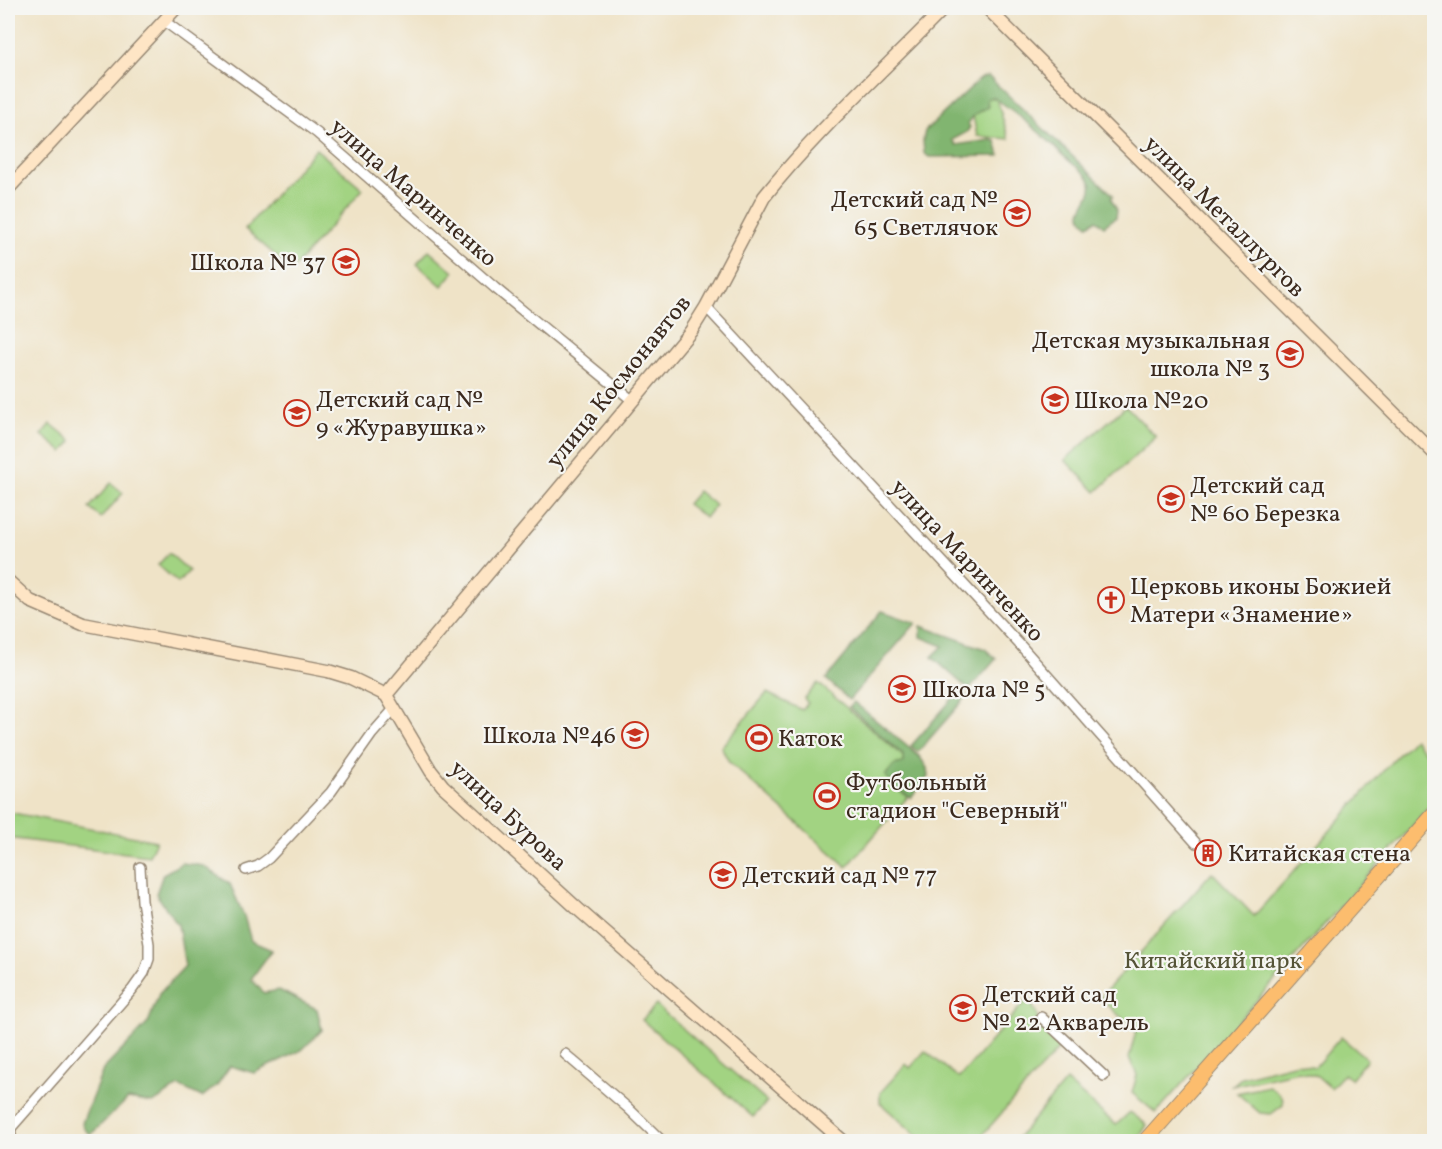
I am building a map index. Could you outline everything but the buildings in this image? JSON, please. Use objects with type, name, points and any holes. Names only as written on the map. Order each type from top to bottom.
[{"type":"main road","points":[[8,189],[176,8]]},
{"type":"main road","name":"улица Космонавтов","points":[[386,695],[691,331],[706,308],[764,198],[777,181],[836,117],[944,8]]},
{"type":"main road","name":"улица Металлургов","points":[[987,8],[1434,453]]},
{"type":"main road","points":[[8,581],[30,601],[83,624],[328,671],[351,678],[386,695]]},
{"type":"main road","name":"улица Бурова","points":[[386,695],[431,771],[443,786],[579,910],[844,1142]]},
{"type":"main road","points":[[1144,1142],[1434,814]]},
{"type":"main road","points":[[1154,1142],[1434,825]]},
{"type":"street","name":"улица Маринченко","points":[[164,21],[317,133],[495,288],[633,401]]},
{"type":"street","name":"улица Маринченко","points":[[706,308],[780,384],[1021,646],[1196,843]]},
{"type":"street","points":[[246,870],[258,866],[269,858],[331,792],[372,734],[394,709]]},
{"type":"street","points":[[10,1129],[132,990],[144,973],[149,959],[149,944],[141,901],[140,867]]},
{"type":"street","points":[[1041,1017],[1104,1076]]},
{"type":"street","points":[[565,1054],[628,1108],[663,1142]]},
{"type":"street","points":[[8,1113],[12,1142]]},
{"type":"green space","points":[[988,76],[1113,195],[1111,199],[1117,210],[1116,217],[1104,226],[1096,220],[1088,225],[1081,214],[1090,193],[1088,177],[1032,126],[993,97],[987,99],[988,107],[976,114],[970,121],[967,132],[952,140],[956,145],[996,141],[1000,156],[929,157],[924,153],[925,131],[981,78]]},
{"type":"green space","points":[[992,97],[997,100],[1009,139],[977,136],[973,116],[987,99]]},
{"type":"green space","points":[[316,149],[363,189],[292,270],[245,229]]},
{"type":"green space","points":[[429,250],[454,272],[442,286],[417,264]]},
{"type":"green space","points":[[1126,406],[1156,437],[1096,492],[1065,460]]},
{"type":"green space","points":[[51,424],[72,441],[63,452],[42,435]]},
{"type":"green space","points":[[111,483],[123,493],[101,518],[89,508]]},
{"type":"green space","points":[[698,491],[715,505],[705,518],[687,504]]},
{"type":"green space","points":[[169,553],[189,571],[178,583],[158,565]]},
{"type":"green space","points":[[882,611],[916,623],[849,700],[826,679]]},
{"type":"green space","points":[[921,626],[985,649],[996,659],[969,690],[932,657],[943,646],[921,637]]},
{"type":"green space","points":[[818,683],[926,776],[847,867],[729,762],[721,747],[767,693],[802,710],[808,703],[804,699]]},
{"type":"green space","points":[[960,690],[967,696],[918,752],[911,746]]},
{"type":"green space","points":[[854,702],[920,757],[927,768],[928,777],[911,798],[896,789],[885,776],[894,765],[903,763],[903,755],[849,707]]},
{"type":"green space","name":"Китайский парк","points":[[1414,739],[1426,753],[1434,748],[1434,802],[1156,1113],[1132,1093],[1137,1075],[1129,1058],[1136,1031],[1100,998],[1212,872],[1254,916]]},
{"type":"green space","points":[[8,812],[156,841],[149,856],[8,838]]},
{"type":"green space","points":[[182,863],[204,866],[230,884],[244,916],[251,941],[272,950],[251,979],[264,993],[279,990],[317,1009],[322,1030],[302,1050],[254,1073],[230,1066],[217,1085],[202,1097],[179,1086],[153,1103],[128,1099],[91,1134],[85,1130],[82,1123],[103,1070],[148,1023],[159,994],[185,966],[178,925],[156,894],[163,874]]},
{"type":"green space","points":[[1028,998],[1038,1016],[1035,1030],[1043,1030],[1060,1047],[977,1141],[923,1141],[880,1103],[880,1093],[906,1064],[910,1068],[925,1051],[959,1078]]},
{"type":"green space","points":[[656,1005],[767,1102],[753,1117],[642,1020]]},
{"type":"green space","points":[[1341,1037],[1367,1059],[1351,1079],[1344,1074],[1331,1088],[1317,1076],[1298,1071],[1232,1086],[1242,1077],[1297,1063],[1315,1067]]},
{"type":"green space","points":[[1066,1081],[1116,1125],[1130,1112],[1147,1125],[1137,1141],[1014,1142]]},
{"type":"green space","points":[[1269,1086],[1279,1094],[1283,1102],[1283,1105],[1271,1114],[1260,1113],[1237,1093]]},
{"type":"place","name":"Детский сад № 65 Светлячок","points":[[1017,213]]},
{"type":"place","name":"Школа № 37","points":[[346,262]]},
{"type":"place","name":"Детская музыкальная школа № 3","points":[[1290,354]]},
{"type":"place","name":"Школа №20","points":[[1055,400]]},
{"type":"place","name":"Детский сад № 9 «Журавушка»","points":[[297,413]]},
{"type":"place","name":"Детский сад № 60 Березка","points":[[1171,499]]},
{"type":"place","name":"Церковь иконы Божией Матери «Знамение»","points":[[1111,600]]},
{"type":"place","name":"Школа № 5","points":[[902,689]]},
{"type":"place","name":"Школа №46","points":[[635,735]]},
{"type":"place","name":"Каток","points":[[759,738]]},
{"type":"place","name":"Футбольный стадион \"Северный\"","points":[[827,796]]},
{"type":"place","name":"Китайская стена","points":[[1208,853]]},
{"type":"place","name":"Детский сад № 77","points":[[723,875]]},
{"type":"place","name":"Детский сад № 22 Акварель","points":[[963,1008]]}]
